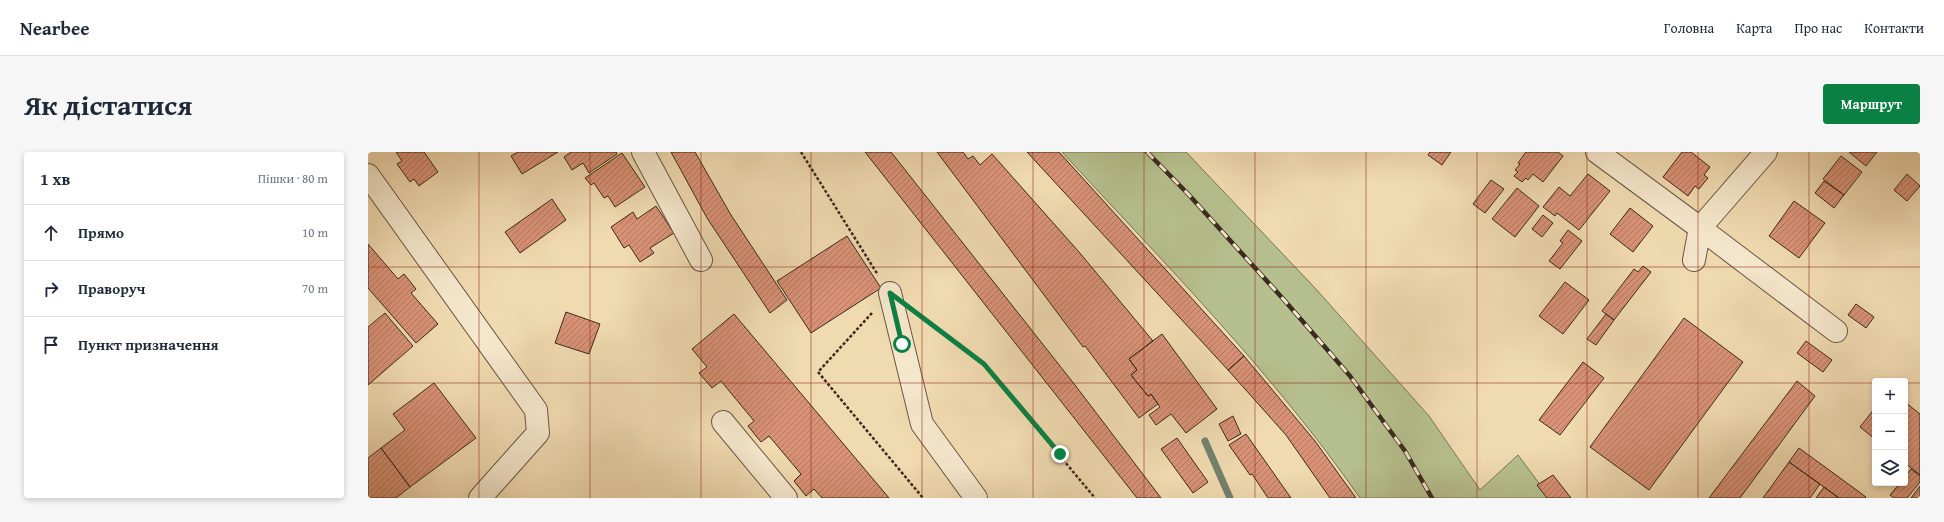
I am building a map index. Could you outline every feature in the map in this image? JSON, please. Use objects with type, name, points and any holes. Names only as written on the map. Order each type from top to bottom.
[{"type":"street","points":[[643,152],[701,260]]},
{"type":"street","points":[[1597,152],[1836,331]]},
{"type":"street","points":[[1694,260],[1700,228],[1766,152]]},
{"type":"street","points":[[368,175],[536,410],[538,433],[480,498]]},
{"type":"street","points":[[890,293],[922,424],[976,498]]},
{"type":"street","points":[[723,422],[786,498]]},
{"type":"path","points":[[801,152],[890,293],[984,364],[1095,498]]},
{"type":"path","points":[[890,293],[818,372],[923,498]]},
{"type":"green space","points":[[1062,152],[1186,152],[1315,288],[1429,416],[1480,490],[1518,455],[1550,498],[1360,498],[1291,407],[1255,363],[1179,278]]},
{"type":"building","points":[[396,152],[424,152],[438,172],[419,186],[414,179],[410,182],[397,164],[402,161]]},
{"type":"building","points":[[518,152],[558,152],[522,174],[511,156]]},
{"type":"building","points":[[571,152],[616,152],[617,154],[589,173],[583,163],[572,170],[564,157]]},
{"type":"building","points":[[671,152],[695,152],[731,215],[787,300],[770,313],[707,218]]},
{"type":"building","points":[[865,152],[891,152],[1075,385],[1161,498],[1137,498]]},
{"type":"building","points":[[937,152],[963,152],[968,159],[973,156],[980,165],[992,154],[1079,252],[1153,341],[1129,359],[1137,370],[1131,375],[1148,396],[1151,394],[1158,404],[1139,418],[1085,346],[1083,347]]},
{"type":"building","points":[[1027,152],[1059,152],[1244,356],[1228,370]]},
{"type":"building","points":[[1430,152],[1451,152],[1442,165],[1428,155]]},
{"type":"building","points":[[1526,152],[1558,152],[1563,156],[1543,182],[1533,174],[1528,180],[1526,178],[1522,182],[1514,176],[1518,172],[1515,170],[1520,164],[1518,163]]},
{"type":"building","points":[[1682,152],[1691,152],[1710,167],[1704,175],[1708,178],[1699,189],[1695,186],[1688,196],[1663,177]]},
{"type":"building","points":[[1849,152],[1877,152],[1866,166]]},
{"type":"building","points":[[622,153],[645,187],[615,207],[608,196],[604,198],[594,183],[591,185],[585,178]]},
{"type":"building","points":[[1841,156],[1862,172],[1844,195],[1823,179]]},
{"type":"building","points":[[1588,174],[1610,191],[1579,230],[1557,213],[1555,216],[1543,207],[1559,187],[1570,196]]},
{"type":"building","points":[[1907,174],[1920,186],[1907,201],[1894,190]]},
{"type":"building","points":[[1491,180],[1504,189],[1485,213],[1473,204]]},
{"type":"building","points":[[1824,181],[1844,195],[1834,208],[1815,193]]},
{"type":"building","points":[[1517,188],[1539,206],[1515,237],[1492,219]]},
{"type":"building","points":[[552,199],[566,220],[520,253],[505,232]]},
{"type":"building","points":[[1794,201],[1825,223],[1799,258],[1769,236]]},
{"type":"building","points":[[656,206],[674,233],[650,248],[654,253],[640,262],[629,245],[624,248],[611,227],[633,212],[637,219]]},
{"type":"building","points":[[1630,208],[1653,226],[1633,252],[1610,234]]},
{"type":"building","points":[[1543,215],[1553,223],[1542,237],[1532,229]]},
{"type":"building","points":[[1568,230],[1582,241],[1560,269],[1549,261],[1563,243],[1560,241]]},
{"type":"building","points":[[847,236],[881,288],[811,333],[777,281]]},
{"type":"building","points":[[368,244],[398,279],[404,274],[416,289],[411,293],[438,324],[416,343],[368,288]]},
{"type":"building","points":[[1643,266],[1651,272],[1614,320],[1602,311],[1634,269],[1638,272]]},
{"type":"building","points":[[1565,282],[1589,300],[1563,334],[1539,316]]},
{"type":"building","points":[[1856,304],[1874,317],[1866,328],[1848,315]]},
{"type":"building","points":[[566,312],[600,324],[589,354],[555,343]]},
{"type":"building","points":[[385,313],[413,346],[368,385],[368,327]]},
{"type":"building","points":[[734,314],[889,498],[822,498],[814,489],[806,496],[794,481],[801,474],[769,436],[761,442],[748,426],[754,421],[721,381],[712,388],[699,373],[707,367],[692,349]]},
{"type":"building","points":[[1606,314],[1614,320],[1596,345],[1587,339]]},
{"type":"building","points":[[1684,318],[1743,362],[1649,490],[1590,447]]},
{"type":"building","points":[[1162,334],[1217,409],[1186,433],[1171,414],[1156,425],[1149,415],[1160,407],[1151,394],[1148,396],[1131,375],[1137,370],[1129,359]]},
{"type":"building","points":[[1806,341],[1832,360],[1823,372],[1797,353]]},
{"type":"building","points":[[1244,356],[1315,441],[1356,498],[1330,498],[1286,435],[1228,370]]},
{"type":"building","points":[[1583,362],[1604,378],[1560,435],[1539,420]]},
{"type":"building","points":[[1797,381],[1815,396],[1740,498],[1709,498]]},
{"type":"building","points":[[434,383],[476,438],[410,487],[381,448],[405,430],[393,414]]},
{"type":"building","points":[[1908,404],[1920,414],[1920,475],[1908,465]]},
{"type":"building","points":[[1872,412],[1872,437],[1860,427]]},
{"type":"building","points":[[1233,416],[1241,434],[1228,441],[1219,424]]},
{"type":"building","points":[[1246,434],[1291,498],[1268,498],[1252,474],[1250,475],[1229,445]]},
{"type":"building","points":[[1177,438],[1208,482],[1193,493],[1161,449]]},
{"type":"building","points":[[381,448],[410,487],[396,498],[368,498],[368,458]]},
{"type":"building","points":[[1799,448],[1866,497],[1839,498],[1789,462]]},
{"type":"building","points":[[1789,462],[1820,484],[1810,498],[1763,498]]},
{"type":"building","points":[[1911,469],[1920,476],[1920,482],[1907,498],[1894,498],[1890,495],[1898,486],[1908,486],[1908,473]]},
{"type":"building","points":[[1553,475],[1571,498],[1547,498],[1537,485]]},
{"type":"building","points":[[1920,486],[1920,498],[1911,498]]},
{"type":"building","points":[[1824,487],[1839,498],[1816,498]]},
{"type":"waterway","points":[[1205,441],[1230,498]]},
{"type":"railway","points":[[1147,152],[1189,195],[1285,301],[1350,376],[1405,451],[1432,498]]},
{"type":"route","points":[[902,344],[890,293],[984,364],[1060,454]]}]
